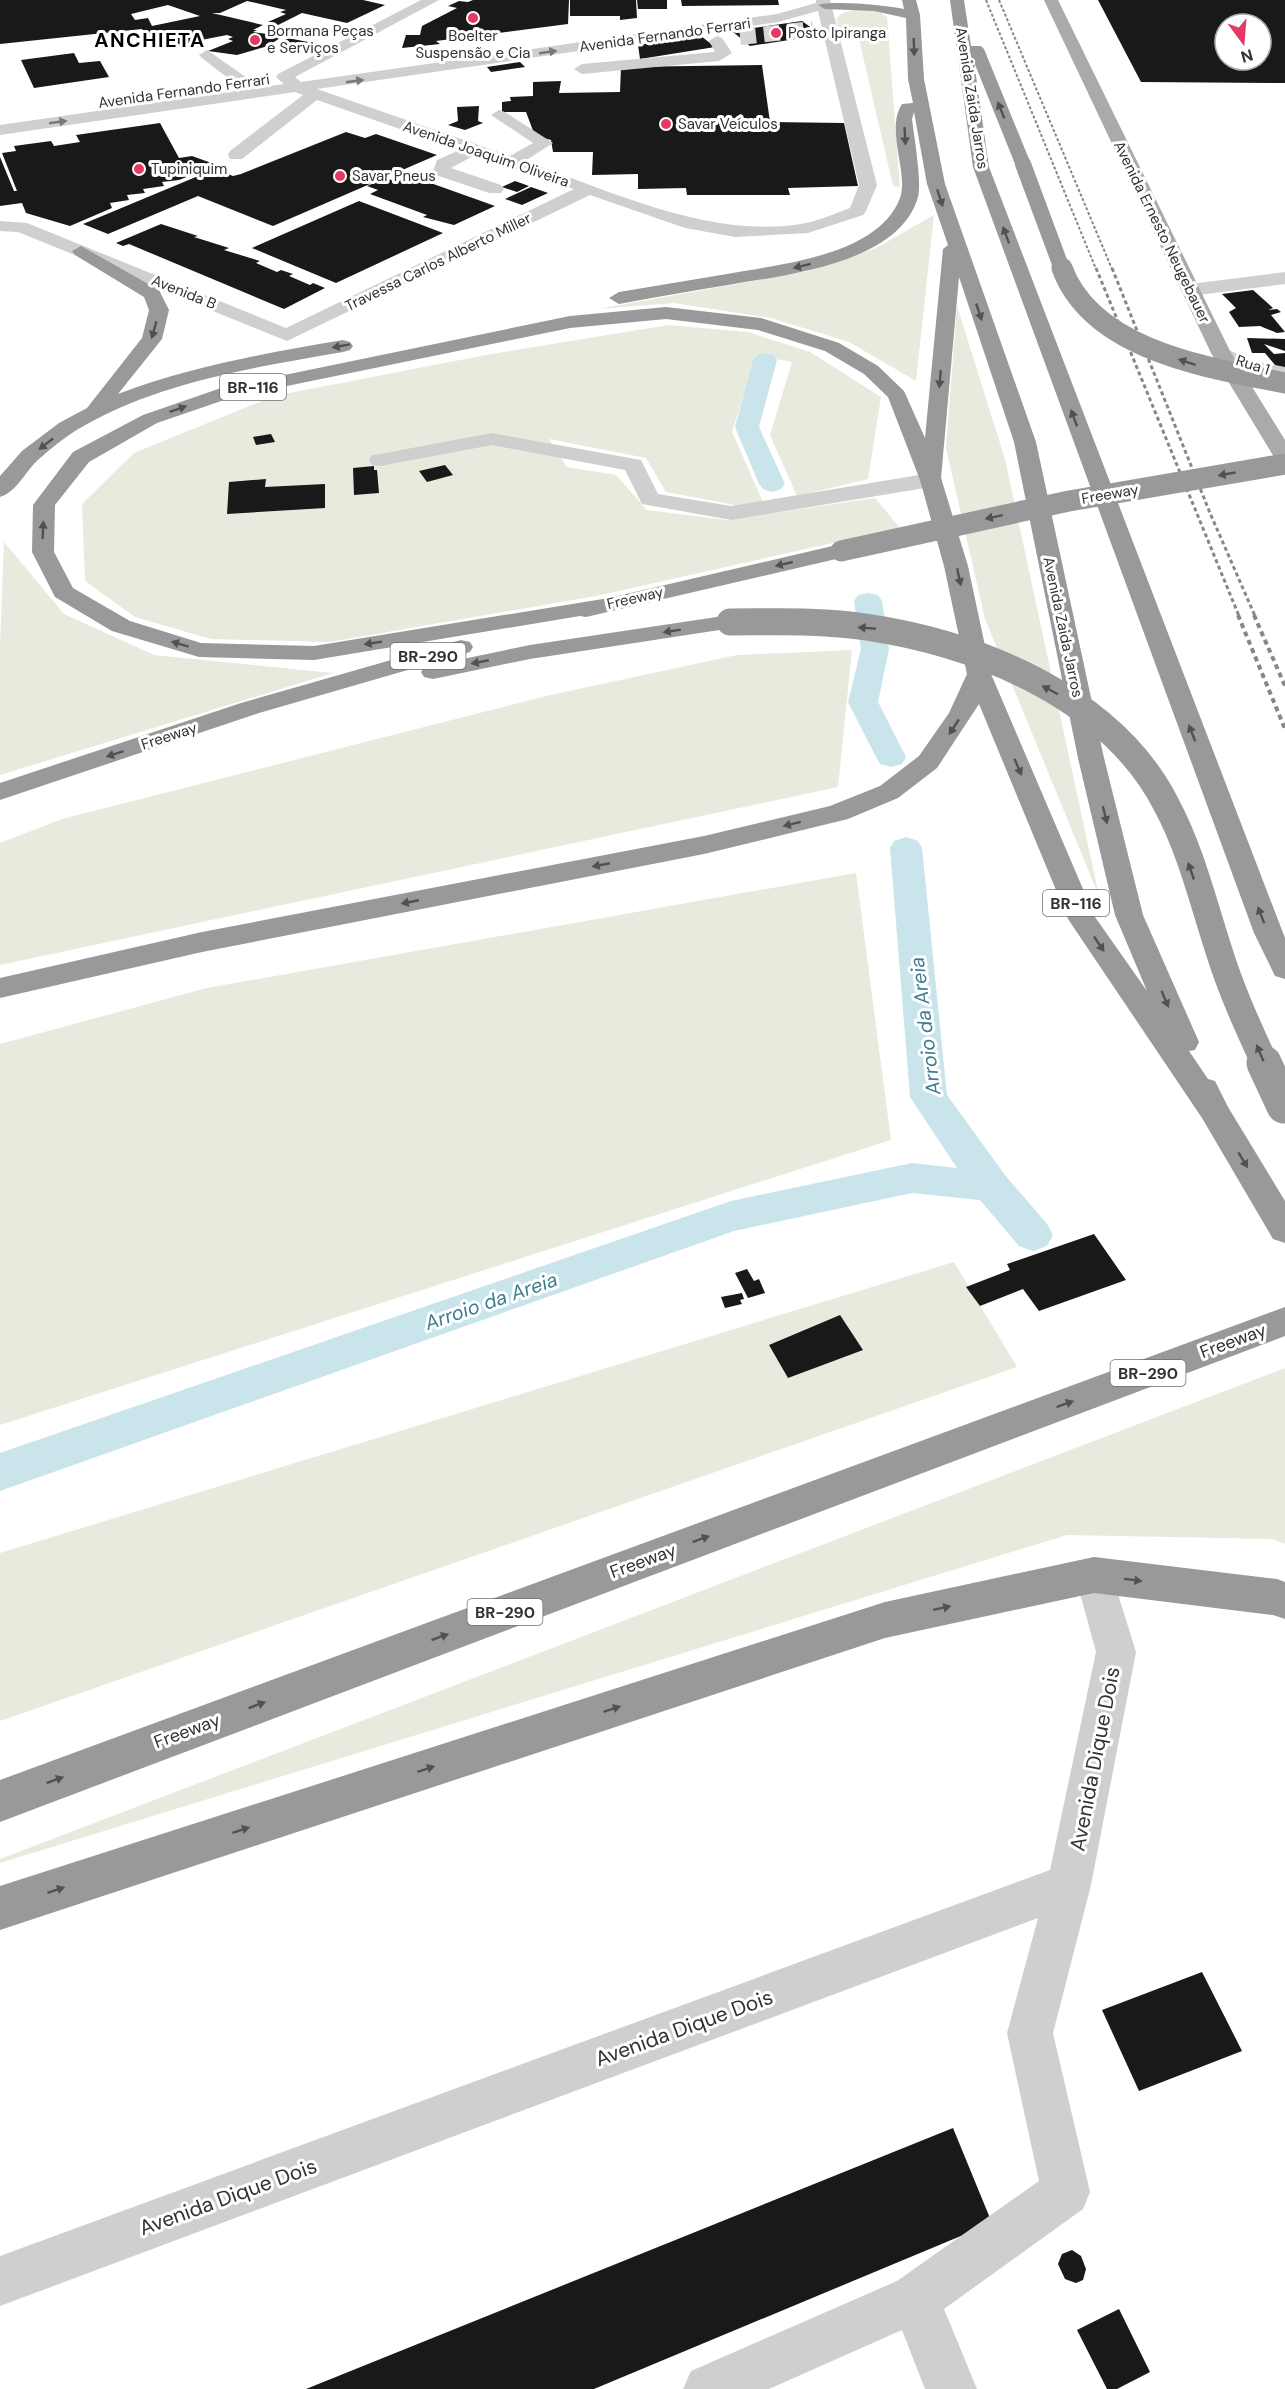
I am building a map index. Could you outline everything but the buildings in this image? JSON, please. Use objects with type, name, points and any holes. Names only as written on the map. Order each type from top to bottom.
[{"type":"highway","points":[[957,0],[1023,164],[1066,280],[1090,311],[1131,339],[1186,363],[1285,383]]},
{"type":"highway","name":"Avenida Zaida Jarros","points":[[957,0],[981,167],[1124,553],[1264,922],[1285,969]]},
{"type":"highway","points":[[824,3],[911,7]]},
{"type":"highway","name":"Avenida Zaida Jarros","points":[[911,7],[915,79],[936,184],[1025,442],[1089,747],[1129,915],[1213,1110],[1285,1230]]},
{"type":"highway","points":[[447,328],[798,267],[838,256],[871,241],[899,219],[910,195],[904,119],[915,79]]},
{"type":"highway","points":[[932,480],[953,237]]},
{"type":"highway","points":[[81,251],[152,294],[159,310],[152,339],[94,411]]},
{"type":"highway","name":"BR-116","points":[[606,604],[314,653],[199,650],[121,626],[63,592],[43,552],[44,505],[81,457],[150,419],[228,392],[570,322],[666,313],[761,324],[832,347],[871,370],[897,395],[932,480],[956,566],[979,674],[1082,919],[1213,1110]]},
{"type":"highway","points":[[0,490],[38,449],[94,411],[158,387],[225,366],[366,342]]},
{"type":"highway","name":"Freeway","points":[[0,792],[250,708],[606,604],[1069,501],[1285,464]]},
{"type":"highway","points":[[250,708],[530,652],[730,622],[807,622],[883,629],[946,645],[1004,666],[1069,700],[1123,742],[1156,784],[1177,829],[1227,976],[1284,1108]]},
{"type":"highway","points":[[0,988],[202,942],[704,845],[838,813],[888,792],[928,762],[962,714],[979,674]]},
{"type":"highway","name":"Freeway","points":[[0,1801],[1285,1321]]},
{"type":"highway","points":[[0,1908],[885,1620],[1094,1575],[1277,1597],[1285,1601]]},
{"type":"main road","name":"Avenida Ernesto Neugebauer","points":[[1051,0],[1221,353],[1285,457]]},
{"type":"street","points":[[399,2],[426,3]]},
{"type":"street","points":[[284,77],[426,3]]},
{"type":"street","name":"Avenida Joaquim Oliveira","points":[[284,77],[308,91],[691,224],[735,232],[808,228],[857,212],[867,185],[822,28],[824,3]]},
{"type":"street","name":"Avenida Fernando Ferrari","points":[[0,117],[308,91],[778,18],[824,3]]},
{"type":"street","name":"Avenida Fernando Ferrari","points":[[0,130],[244,83],[824,3]]},
{"type":"street","points":[[564,70],[719,56],[724,53],[717,41],[703,30]]},
{"type":"street","points":[[717,41],[740,37]]},
{"type":"street","points":[[207,56],[244,83]]},
{"type":"street","points":[[236,155],[300,103],[308,91]]},
{"type":"street","points":[[499,115],[545,143],[511,162]]},
{"type":"street","points":[[474,149],[443,164],[442,171],[495,189]]},
{"type":"street","name":"Travessa Carlos Alberto Miller","points":[[287,335],[588,189]]},
{"type":"street","name":"Avenida B","points":[[0,226],[21,227],[287,335]]},
{"type":"street","points":[[1190,290],[1285,279]]},
{"type":"street","name":"Rua 1","points":[[1221,353],[1249,366],[1285,373]]},
{"type":"street","points":[[380,460],[492,439],[633,465],[650,500],[731,513],[932,480]]},
{"type":"street","name":"Avenida Dique Dois","points":[[0,2281],[1069,1885],[1116,1652],[1094,1575]]},
{"type":"street","points":[[709,2389],[915,2299],[1066,2192],[1030,2033],[1069,1885]]},
{"type":"street","points":[[915,2299],[951,2389]]},
{"type":"shaded area","points":[[859,9],[877,10],[887,17],[900,187],[893,186],[859,39],[842,39],[836,19],[842,13]]},
{"type":"shaded area","points":[[934,215],[916,381],[849,342],[771,318],[674,303],[598,309],[809,271],[876,248]]},
{"type":"shaded area","points":[[957,306],[1005,459],[1099,896],[985,619],[946,448]]},
{"type":"shaded area","points":[[669,325],[748,332],[810,352],[881,397],[868,479],[797,496],[770,435],[792,362],[756,355],[732,432],[763,502],[735,505],[666,492],[646,458],[549,439],[567,467],[616,475],[647,510],[727,520],[875,498],[900,528],[596,596],[330,642],[211,639],[135,617],[85,581],[82,504],[134,453],[274,396],[491,354]]},
{"type":"shaded area","points":[[4,542],[64,614],[154,655],[333,673],[0,775],[0,645]]},
{"type":"shaded area","points":[[852,650],[838,787],[0,965],[0,843],[62,819],[546,696],[737,655]]},
{"type":"shaded area","points":[[856,873],[891,1140],[0,1425],[0,1044],[207,988]]},
{"type":"shaded area","points":[[954,1262],[1017,1367],[0,1721],[0,1553]]},
{"type":"shaded area","points":[[1285,1368],[1285,1544],[1272,1539],[1067,1535],[0,1863],[0,1859]]},
{"type":"waterway","name":"Arroio da Areia","points":[[765,360],[747,427],[772,484]]},
{"type":"waterway","name":"Arroio da Areia","points":[[868,601],[875,649],[863,702],[891,757]]},
{"type":"waterway","name":"Arroio da Areia","points":[[906,848],[929,1097],[991,1186]]},
{"type":"waterway","name":"Arroio da Areia","points":[[0,1472],[731,1216],[912,1178],[991,1186]]},
{"type":"waterway","name":"Arroio da Areia","points":[[991,1186],[1033,1235]]},
{"type":"tunnel","points":[[740,37],[813,29]]},
{"type":"railway","points":[[986,0],[1096,269]]},
{"type":"railway","points":[[999,0],[1112,269]]},
{"type":"railway","points":[[1096,268],[1239,616]]},
{"type":"railway","points":[[1112,268],[1210,513],[1255,616]]},
{"type":"railway","points":[[1238,615],[1285,729]]},
{"type":"railway","points":[[1254,615],[1285,686]]},
{"type":"place","name":"Boelter Suspensão e Cia","points":[[473,18]]},
{"type":"place","name":"Posto Ipiranga","points":[[776,33]]},
{"type":"place","name":"Bormana Peças e Serviços","points":[[255,40]]},
{"type":"place","name":"Savar Veículos","points":[[666,124]]},
{"type":"place","name":"Tupiniquim","points":[[139,169]]},
{"type":"place","name":"Savar Pneus","points":[[340,176]]},
{"type":"district","name":"ANCHIETA","points":[[150,40]]}]
